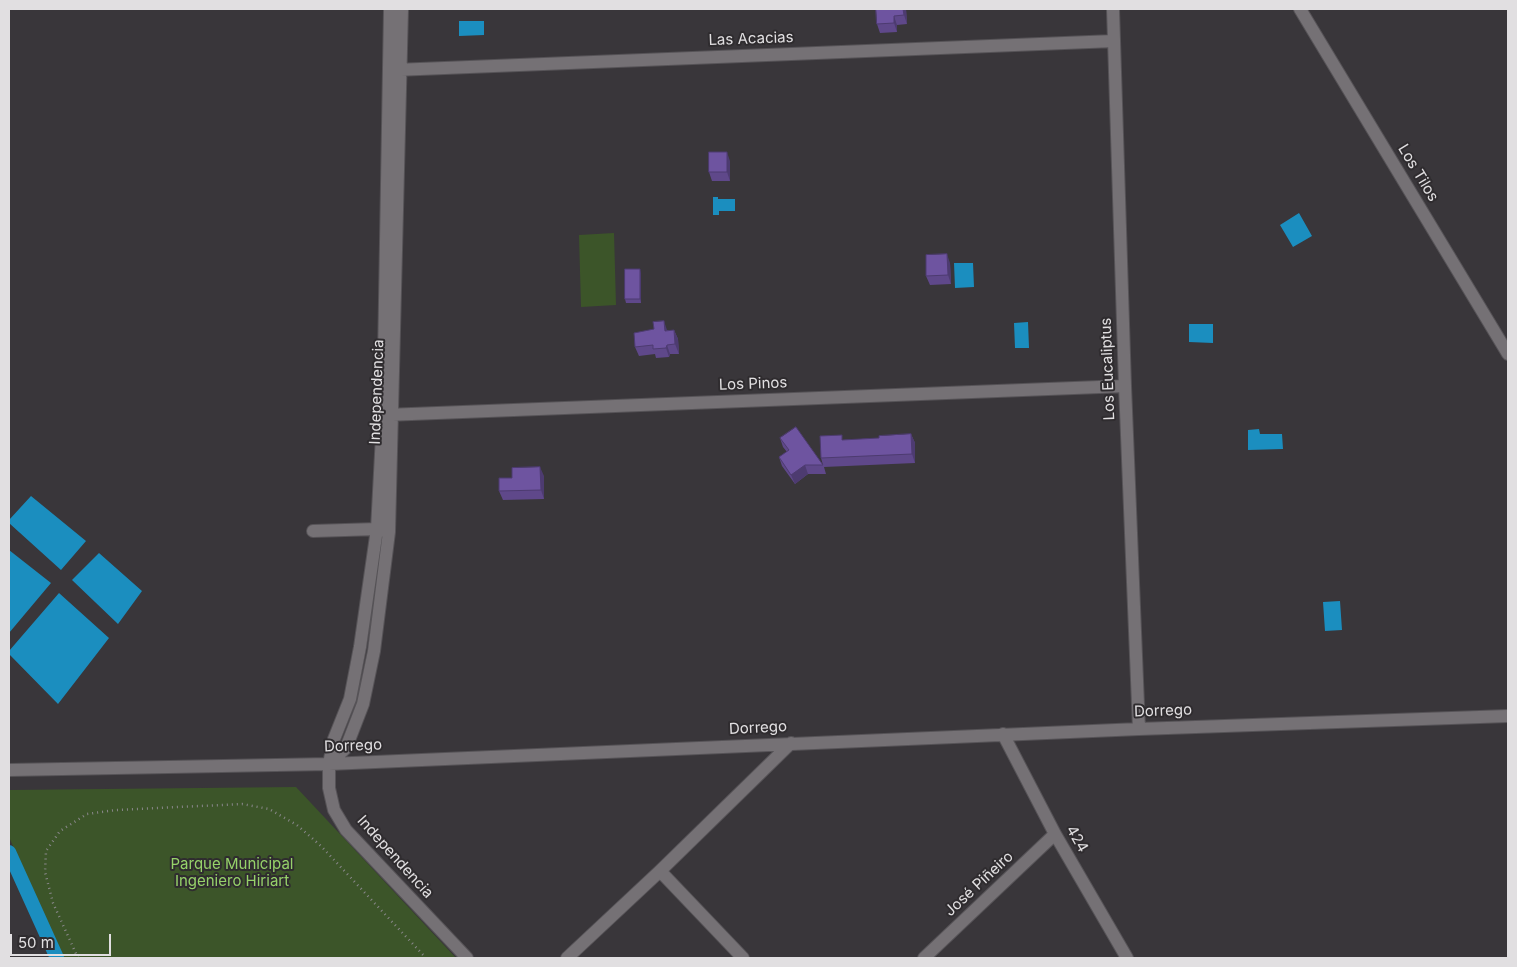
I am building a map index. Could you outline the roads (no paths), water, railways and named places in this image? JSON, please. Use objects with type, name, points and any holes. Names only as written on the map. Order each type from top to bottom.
[{"type":"street","name":"Independencia","points":[[390,9],[395,70]]},
{"type":"street","name":"Independencia","points":[[402,9],[395,70],[388,415],[383,531],[374,651],[363,704],[346,748],[328,764],[329,788],[334,810],[346,830],[467,958]]},
{"type":"street","name":"Los Eucaliptus","points":[[1113,9],[1124,386],[1139,728]]},
{"type":"street","name":"Los Tilos","points":[[1300,9],[1508,354]]},
{"type":"street","name":"Las Acacias","points":[[395,70],[1114,41]]},
{"type":"street","name":"Los Pinos","points":[[388,415],[1124,386]]},
{"type":"street","points":[[313,531],[383,531]]},
{"type":"street","name":"Dorrego","points":[[9,770],[328,764],[1139,728],[1508,716]]},
{"type":"street","name":"424","points":[[1003,734],[1055,834],[1127,958]]},
{"type":"street","points":[[567,958],[660,871],[791,743]]},
{"type":"street","name":"José Piñeiro","points":[[924,958],[1055,834]]},
{"type":"street","points":[[660,871],[743,958]]},
{"type":"water","points":[[459,21],[484,21],[484,35],[459,36]]},
{"type":"water","points":[[713,197],[718,197],[718,199],[735,199],[735,211],[719,211],[719,215],[713,215]]},
{"type":"water","points":[[1299,213],[1312,236],[1293,247],[1280,225]]},
{"type":"water","points":[[954,263],[973,263],[974,287],[955,288]]},
{"type":"water","points":[[1028,322],[1029,348],[1015,348],[1014,323]]},
{"type":"water","points":[[1189,324],[1213,324],[1213,343],[1189,342]]},
{"type":"water","points":[[1259,429],[1260,434],[1282,434],[1283,449],[1248,450],[1248,430]]},
{"type":"water","points":[[31,496],[86,541],[61,570],[9,523],[9,520]]},
{"type":"water","points":[[9,550],[51,583],[9,633]]},
{"type":"water","points":[[99,553],[142,591],[118,624],[72,580]]},
{"type":"water","points":[[59,593],[109,638],[58,704],[9,654],[9,651]]},
{"type":"water","points":[[1340,601],[1342,630],[1325,631],[1323,602]]},
{"type":"waterway","points":[[9,852],[57,958]]},
{"type":"park label","name":"Parque Municipal Ingeniero Hiriart","points":[[232,872]]}]
